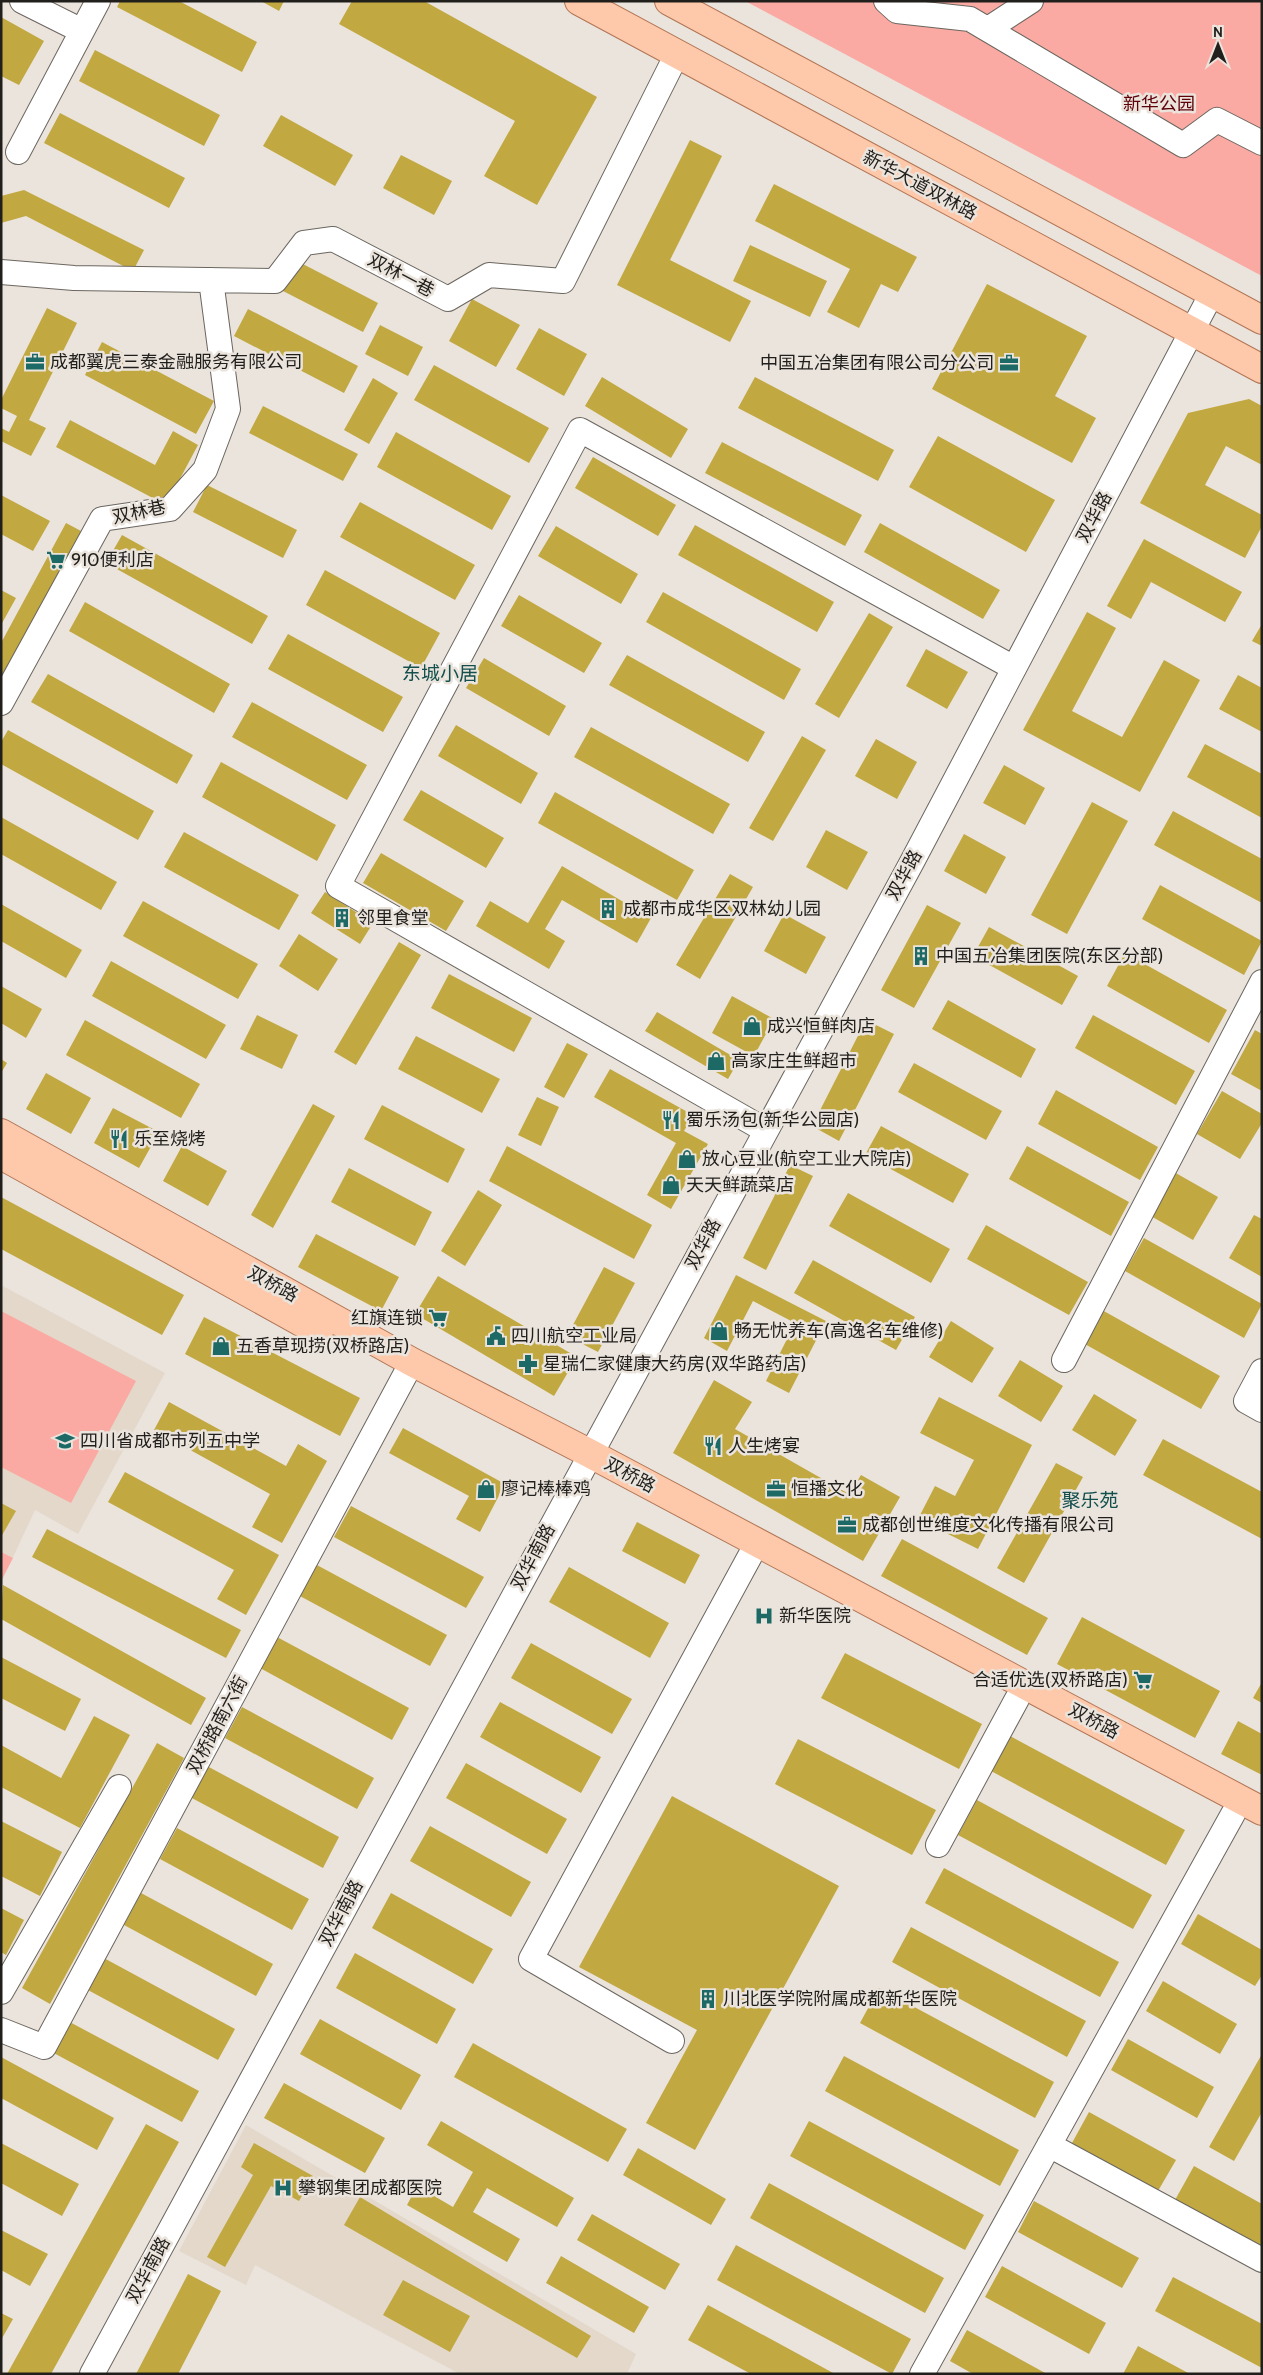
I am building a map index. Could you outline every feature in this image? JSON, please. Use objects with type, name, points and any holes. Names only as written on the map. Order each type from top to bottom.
[{"type":"main road","name":"新华大道双林路","points":[[578,1],[1262,369]]},
{"type":"main road","points":[[669,1],[1262,320]]},
{"type":"main road","name":"双桥路","points":[[1,1133],[408,1371]]},
{"type":"main road","name":"双桥路","points":[[1,1156],[408,1371],[586,1460],[1262,1811]]},
{"type":"main road","name":"双桥路","points":[[586,1460],[750,1556],[1262,1829]]},
{"type":"street","points":[[22,1],[82,31]]},
{"type":"street","points":[[18,152],[98,1]]},
{"type":"street","points":[[886,1],[897,11],[970,19],[1183,145],[1217,120],[1262,143]]},
{"type":"street","points":[[988,29],[1031,1]]},
{"type":"street","name":"双林一巷","points":[[1,272],[74,278],[275,281],[304,243],[333,239],[448,299],[489,274],[563,281],[677,54]]},
{"type":"street","name":"双林巷","points":[[1,703],[102,519],[170,508],[204,470],[228,410],[211,280]]},
{"type":"street","name":"双华路","points":[[586,1460],[912,862],[1212,293]]},
{"type":"street","points":[[765,1130],[338,886],[580,430],[1014,668]]},
{"type":"street","points":[[1064,1360],[1262,982]]},
{"type":"street","name":"双桥路南六街","points":[[1,2030],[44,2047],[408,1371]]},
{"type":"street","points":[[1262,1371],[1246,1401],[1262,1410]]},
{"type":"street","name":"双华南路","points":[[92,2374],[586,1460]]},
{"type":"street","points":[[672,2041],[531,1959],[750,1556]]},
{"type":"street","points":[[938,1845],[1017,1699]]},
{"type":"street","points":[[1,1992],[118,1787]]},
{"type":"street","points":[[922,2374],[1048,2144],[1233,1814]]},
{"type":"street","points":[[1048,2144],[1262,2260]]},
{"type":"shaded area","name":"四川省成都市列五中学","points":[[1,1285],[165,1373],[78,1534],[35,1510],[1,1583]]},
{"type":"shaded area","name":"攀钢集团成都医院","points":[[246,2125],[636,2354],[627,2374],[460,2374],[255,2265],[246,2285],[179,2251]]},
{"type":"green space","name":"新华公园","points":[[745,1],[1262,1],[1262,276]]},
{"type":"green space","name":"四川省成都市列五中学","points":[[1,1311],[136,1381],[71,1503],[1,1467]]},
{"type":"green space","points":[[1,1552],[13,1558],[1,1581]]},
{"type":"building","points":[[120,1],[179,1],[257,42],[242,72],[117,7]]},
{"type":"building","points":[[261,1],[284,1],[279,11]]},
{"type":"building","points":[[352,1],[424,1],[597,97],[537,205],[484,176],[515,121],[339,24]]},
{"type":"building","points":[[1,17],[44,41],[19,85],[1,76]]},
{"type":"building","points":[[95,50],[220,115],[204,146],[79,81]]},
{"type":"building","points":[[60,113],[185,178],[169,208],[44,143]]},
{"type":"building","points":[[281,115],[353,155],[335,186],[263,146]]},
{"type":"building","points":[[690,140],[722,156],[670,260],[751,301],[730,342],[617,285]]},
{"type":"building","points":[[401,155],[452,181],[434,215],[383,188]]},
{"type":"building","points":[[774,184],[917,257],[898,292],[881,284],[859,328],[827,312],[850,269],[755,221]]},
{"type":"building","points":[[24,190],[144,250],[133,271],[26,216],[1,223],[1,196]]},
{"type":"building","points":[[750,245],[827,281],[810,317],[733,281]]},
{"type":"building","points":[[299,262],[378,303],[363,332],[283,291]]},
{"type":"building","name":"中国五冶集团有限公司分公司","points":[[987,284],[1087,336],[1055,396],[1096,418],[1072,463],[932,389]]},
{"type":"building","points":[[472,299],[520,325],[496,367],[449,341]]},
{"type":"building","points":[[47,308],[77,323],[29,420],[46,428],[31,456],[1,441],[1,428],[9,432],[17,416],[1,408],[1,400]]},
{"type":"building","points":[[248,309],[358,366],[344,393],[234,336]]},
{"type":"building","points":[[380,325],[423,347],[408,376],[365,354]]},
{"type":"building","points":[[539,328],[587,354],[564,396],[516,369]]},
{"type":"building","points":[[102,342],[214,401],[196,434],[85,375]]},
{"type":"building","points":[[434,365],[549,428],[529,463],[414,400]]},
{"type":"building","points":[[602,377],[688,429],[671,458],[585,406]]},
{"type":"building","points":[[755,377],[894,450],[878,481],[738,408]]},
{"type":"building","points":[[373,378],[398,393],[369,444],[344,430]]},
{"type":"building","points":[[1249,399],[1262,406],[1262,465],[1226,446],[1205,485],[1262,515],[1262,526],[1245,558],[1140,503],[1188,413]]},
{"type":"building","points":[[263,406],[358,454],[343,481],[249,433]]},
{"type":"building","points":[[70,420],[155,465],[173,431],[198,445],[166,505],[56,447]]},
{"type":"building","points":[[396,432],[511,496],[492,530],[377,467]]},
{"type":"building","points":[[938,436],[1055,500],[1026,552],[909,487]]},
{"type":"building","points":[[722,442],[862,515],[845,546],[705,473]]},
{"type":"building","points":[[593,457],[676,505],[658,536],[575,488]]},
{"type":"building","points":[[207,485],[297,530],[283,558],[193,512]]},
{"type":"building","points":[[1,495],[50,521],[33,551],[1,534]]},
{"type":"building","points":[[360,502],[475,565],[455,600],[340,537]]},
{"type":"building","points":[[66,523],[81,531],[1,680],[1,643]]},
{"type":"building","points":[[880,523],[1000,590],[983,619],[864,552]]},
{"type":"building","points":[[695,525],[834,602],[817,632],[678,555]]},
{"type":"building","points":[[556,526],[638,574],[621,604],[538,556]]},
{"type":"building","points":[[122,535],[268,616],[252,644],[106,563]]},
{"type":"building","points":[[1144,539],[1242,592],[1225,622],[1151,582],[1131,619],[1107,606]]},
{"type":"building","points":[[325,570],[440,633],[421,668],[306,605]]},
{"type":"building","points":[[1,590],[16,598],[1,625]]},
{"type":"building","points":[[663,592],[801,669],[784,700],[646,622]]},
{"type":"building","points":[[519,595],[602,643],[584,673],[501,626]]},
{"type":"building","points":[[85,602],[230,684],[214,713],[69,631]]},
{"type":"building","points":[[1087,612],[1116,628],[1072,711],[1122,737],[1164,660],[1200,680],[1140,792],[1023,730]]},
{"type":"building","points":[[869,613],[893,627],[839,718],[815,704]]},
{"type":"building","points":[[1262,624],[1262,646],[1252,641]]},
{"type":"building","points":[[288,634],[403,697],[383,732],[268,669]]},
{"type":"building","points":[[926,649],[968,672],[947,709],[906,686]]},
{"type":"building","points":[[627,655],[765,732],[748,762],[609,685]]},
{"type":"building","points":[[484,658],[566,706],[549,736],[466,688]]},
{"type":"building","points":[[48,674],[193,755],[177,784],[31,702]]},
{"type":"building","points":[[1238,675],[1262,688],[1262,732],[1219,709]]},
{"type":"building","points":[[252,702],[367,765],[347,800],[232,737]]},
{"type":"building","points":[[456,725],[538,773],[521,804],[438,756]]},
{"type":"building","points":[[591,727],[730,804],[713,834],[574,757]]},
{"type":"building","points":[[8,730],[154,811],[138,840],[1,764],[1,742]]},
{"type":"building","points":[[802,736],[826,750],[773,841],[749,828]]},
{"type":"building","points":[[876,739],[917,762],[897,799],[855,776]]},
{"type":"building","points":[[1205,744],[1262,774],[1262,818],[1187,777]]},
{"type":"building","points":[[221,762],[336,825],[317,861],[202,797]]},
{"type":"building","points":[[1004,765],[1045,788],[1025,825],[983,803]]},
{"type":"building","points":[[421,790],[504,838],[486,868],[403,820]]},
{"type":"building","points":[[555,792],[694,870],[677,900],[538,823]]},
{"type":"building","points":[[1092,802],[1128,821],[1067,934],[1031,915]]},
{"type":"building","points":[[1173,811],[1262,859],[1262,903],[1154,845]]},
{"type":"building","points":[[1,817],[117,882],[101,910],[1,854]]},
{"type":"building","points":[[826,830],[868,852],[847,890],[806,867]]},
{"type":"building","points":[[184,832],[299,895],[279,930],[164,867]]},
{"type":"building","points":[[964,834],[1006,857],[986,894],[944,871]]},
{"type":"building","points":[[381,853],[464,901],[446,931],[363,883]]},
{"type":"building","name":"成都市成华区双林幼儿园","points":[[562,866],[651,918],[637,943],[562,900],[545,929],[565,941],[549,969],[476,926],[490,901],[528,923]]},
{"type":"building","points":[[730,874],[753,887],[700,979],[676,965]]},
{"type":"building","points":[[1160,885],[1262,941],[1244,975],[1142,919]]},
{"type":"building","name":"邻里食堂","points":[[325,892],[373,923],[360,944],[311,913]]},
{"type":"building","points":[[143,901],[258,964],[238,999],[123,936]]},
{"type":"building","points":[[1,904],[82,950],[66,978],[1,941]]},
{"type":"building","name":"中国五冶集团医院(东区分部)","points":[[927,905],[961,923],[914,1008],[881,990]]},
{"type":"building","points":[[784,914],[826,937],[806,974],[764,951]]},
{"type":"building","points":[[989,927],[1078,976],[1062,1005],[973,956]]},
{"type":"building","points":[[299,934],[338,959],[318,991],[279,966]]},
{"type":"building","points":[[399,942],[421,955],[356,1065],[334,1052]]},
{"type":"building","points":[[1125,953],[1227,1010],[1209,1043],[1107,986]]},
{"type":"building","points":[[111,961],[226,1025],[206,1059],[92,996]]},
{"type":"building","points":[[449,974],[532,1018],[514,1052],[431,1008]]},
{"type":"building","points":[[1,986],[42,1009],[26,1038],[1,1023]]},
{"type":"building","points":[[732,996],[774,1019],[754,1056],[712,1033]]},
{"type":"building","points":[[948,1000],[1036,1049],[1021,1078],[932,1029]]},
{"type":"building","points":[[657,1012],[739,1060],[728,1079],[645,1031]]},
{"type":"building","points":[[257,1015],[298,1035],[282,1069],[240,1049]]},
{"type":"building","points":[[1093,1015],[1195,1071],[1176,1105],[1075,1048]]},
{"type":"building","points":[[85,1020],[200,1084],[181,1118],[66,1055]]},
{"type":"building","points":[[866,1020],[894,1034],[839,1141],[812,1126]]},
{"type":"building","points":[[1255,1030],[1262,1034],[1262,1091],[1231,1074]]},
{"type":"building","points":[[416,1036],[500,1079],[482,1113],[398,1069]]},
{"type":"building","points":[[567,1043],[588,1054],[564,1098],[544,1087]]},
{"type":"building","points":[[1,1059],[7,1063],[1,1073]]},
{"type":"building","points":[[914,1063],[1002,1111],[986,1140],[898,1092]]},
{"type":"building","points":[[610,1069],[693,1115],[684,1131],[708,1144],[671,1209],[647,1195],[676,1143],[594,1097]]},
{"type":"building","points":[[46,1073],[91,1098],[71,1134],[26,1109]]},
{"type":"building","points":[[1056,1090],[1158,1147],[1140,1180],[1038,1124]]},
{"type":"building","points":[[1222,1091],[1262,1114],[1262,1123],[1240,1159],[1197,1134]]},
{"type":"building","points":[[537,1097],[559,1107],[541,1146],[518,1135]]},
{"type":"building","points":[[313,1104],[335,1116],[273,1228],[251,1215]]},
{"type":"building","points":[[382,1105],[465,1149],[448,1183],[364,1139]]},
{"type":"building","points":[[113,1108],[159,1132],[139,1168],[94,1143]]},
{"type":"building","points":[[881,1126],[969,1174],[953,1203],[865,1155]]},
{"type":"building","points":[[182,1146],[227,1171],[208,1206],[163,1181]]},
{"type":"building","points":[[507,1146],[652,1225],[634,1259],[489,1181]]},
{"type":"building","points":[[1027,1146],[1129,1202],[1111,1236],[1009,1179]]},
{"type":"building","points":[[790,1165],[813,1176],[766,1270],[743,1258]]},
{"type":"building","points":[[349,1168],[432,1212],[415,1246],[331,1202]]},
{"type":"building","points":[[1174,1172],[1218,1197],[1193,1240],[1149,1215]]},
{"type":"building","points":[[478,1190],[502,1205],[465,1266],[441,1251]]},
{"type":"building","points":[[848,1193],[950,1249],[931,1283],[829,1226]]},
{"type":"building","points":[[1,1197],[184,1295],[162,1335],[1,1249]]},
{"type":"building","points":[[1254,1215],[1262,1219],[1262,1277],[1229,1258]]},
{"type":"building","points":[[986,1225],[1088,1282],[1069,1315],[967,1259]]},
{"type":"building","points":[[316,1234],[399,1277],[381,1311],[298,1267]]},
{"type":"building","points":[[1144,1238],[1262,1304],[1244,1338],[1125,1271]]},
{"type":"building","points":[[813,1260],[915,1317],[896,1350],[794,1293]]},
{"type":"building","points":[[604,1267],[635,1283],[598,1352],[567,1336]]},
{"type":"building","points":[[736,1275],[826,1321],[789,1393],[766,1381],[795,1323],[753,1301],[727,1351],[704,1338]]},
{"type":"building","name":"四川航空工业局","points":[[438,1276],[577,1357],[554,1396],[415,1314]]},
{"type":"building","points":[[1102,1310],[1220,1376],[1201,1409],[1083,1343]]},
{"type":"building","points":[[204,1317],[360,1398],[340,1436],[185,1354]]},
{"type":"building","points":[[951,1321],[994,1348],[972,1383],[929,1357]]},
{"type":"building","points":[[1020,1360],[1063,1386],[1041,1422],[998,1396]]},
{"type":"building","points":[[714,1380],[752,1402],[735,1429],[849,1494],[861,1475],[900,1497],[863,1561],[673,1453]]},
{"type":"building","points":[[1094,1394],[1137,1420],[1115,1456],[1072,1430]]},
{"type":"building","points":[[939,1397],[1032,1445],[978,1549],[918,1519],[935,1486],[955,1496],[974,1460],[920,1433]]},
{"type":"building","points":[[169,1402],[286,1466],[298,1444],[327,1461],[282,1543],[252,1527],[270,1494],[154,1430]]},
{"type":"building","points":[[403,1428],[505,1484],[480,1532],[456,1519],[469,1496],[389,1453]]},
{"type":"building","points":[[1163,1439],[1262,1492],[1262,1539],[1143,1475]]},
{"type":"building","points":[[1056,1463],[1083,1477],[1024,1583],[997,1568]]},
{"type":"building","points":[[125,1472],[279,1555],[246,1615],[217,1599],[234,1570],[108,1502]]},
{"type":"building","points":[[1,1503],[16,1511],[1,1537]]},
{"type":"building","points":[[351,1506],[484,1577],[466,1608],[334,1537]]},
{"type":"building","points":[[637,1522],[700,1555],[685,1584],[622,1551]]},
{"type":"building","points":[[47,1529],[241,1630],[226,1658],[32,1557]]},
{"type":"building","points":[[902,1539],[1048,1618],[1027,1655],[881,1576]]},
{"type":"building","points":[[315,1564],[447,1635],[430,1666],[298,1595]]},
{"type":"building","points":[[569,1567],[669,1623],[650,1658],[549,1602]]},
{"type":"building","points":[[3,1585],[206,1698],[191,1725],[1,1619]]},
{"type":"building","points":[[1082,1617],[1220,1691],[1195,1738],[1057,1664]]},
{"type":"building","points":[[277,1637],[409,1708],[392,1740],[260,1668]]},
{"type":"building","points":[[531,1643],[632,1699],[612,1734],[511,1678]]},
{"type":"building","points":[[845,1653],[982,1724],[959,1769],[821,1698]]},
{"type":"building","points":[[1,1657],[81,1699],[65,1731],[1,1698]]},
{"type":"building","points":[[1262,1682],[1262,1703],[1253,1698]]},
{"type":"building","points":[[500,1702],[601,1757],[581,1793],[480,1737]]},
{"type":"building","points":[[242,1707],[374,1778],[357,1809],[225,1738]]},
{"type":"building","points":[[94,1716],[130,1735],[80,1828],[1,1787],[1,1745],[61,1778]]},
{"type":"building","points":[[1238,1721],[1262,1734],[1262,1775],[1221,1754]]},
{"type":"building","points":[[1010,1736],[1185,1830],[1166,1865],[991,1771]]},
{"type":"building","points":[[798,1739],[936,1810],[912,1855],[775,1784]]},
{"type":"building","points":[[157,1743],[184,1758],[50,2004],[22,1988]]},
{"type":"building","points":[[466,1763],[567,1819],[547,1854],[446,1798]]},
{"type":"building","points":[[207,1766],[339,1837],[323,1868],[190,1797]]},
{"type":"building","name":"川北医学院附属成都新华医院","points":[[672,1796],[839,1886],[695,2150],[646,2123],[697,2030],[579,1967]]},
{"type":"building","points":[[977,1800],[1152,1895],[1133,1929],[958,1835]]},
{"type":"building","points":[[1,1821],[62,1852],[40,1896],[1,1876]]},
{"type":"building","points":[[430,1826],[531,1882],[511,1917],[410,1861]]},
{"type":"building","points":[[177,1828],[309,1899],[292,1930],[160,1859]]},
{"type":"building","points":[[944,1868],[1119,1962],[1100,1997],[925,1903]]},
{"type":"building","points":[[141,1893],[273,1964],[256,1996],[124,1925]]},
{"type":"building","points":[[391,1893],[493,1949],[473,1984],[372,1928]]},
{"type":"building","points":[[1,1908],[24,1920],[6,1955],[1,1952]]},
{"type":"building","points":[[1198,1914],[1262,1950],[1262,1975],[1255,1986],[1181,1944]]},
{"type":"building","points":[[911,1927],[1086,2021],[1067,2057],[892,1962]]},
{"type":"building","points":[[355,1953],[456,2009],[437,2044],[336,1988]]},
{"type":"building","points":[[102,1957],[235,2029],[218,2060],[86,1989]]},
{"type":"building","points":[[1163,1981],[1237,2024],[1220,2054],[1146,2011]]},
{"type":"building","points":[[879,1988],[1054,2082],[1035,2118],[860,2023]]},
{"type":"building","points":[[320,2019],[421,2075],[401,2110],[300,2054]]},
{"type":"building","points":[[66,2020],[199,2091],[182,2122],[50,2051]]},
{"type":"building","points":[[1128,2039],[1214,2087],[1197,2118],[1111,2070]]},
{"type":"building","points":[[473,2043],[627,2129],[608,2162],[454,2077]]},
{"type":"building","points":[[1262,2054],[1262,2112],[1234,2161],[1209,2147]]},
{"type":"building","points":[[844,2056],[1019,2150],[1000,2186],[825,2091]]},
{"type":"building","points":[[1,2057],[114,2118],[97,2150],[1,2098]]},
{"type":"building","points":[[284,2083],[385,2138],[365,2173],[264,2118]]},
{"type":"building","points":[[1089,2112],[1176,2160],[1158,2191],[1072,2143]]},
{"type":"building","points":[[441,2121],[574,2198],[557,2227],[487,2188],[473,2212],[520,2239],[507,2262],[407,2205],[417,2186],[453,2207],[473,2172],[427,2145]]},
{"type":"building","points":[[809,2121],[984,2215],[965,2250],[790,2156]]},
{"type":"building","points":[[146,2124],[179,2142],[51,2374],[7,2374]]},
{"type":"building","points":[[1,2143],[79,2184],[62,2216],[1,2183]]},
{"type":"building","points":[[254,2143],[313,2176],[299,2201],[271,2186],[225,2267],[207,2257],[253,2175],[241,2167]]},
{"type":"building","points":[[638,2148],[726,2199],[711,2225],[623,2175]]},
{"type":"building","points":[[1194,2166],[1262,2204],[1262,2248],[1175,2200]]},
{"type":"building","points":[[769,2183],[944,2278],[925,2313],[750,2218]]},
{"type":"building","points":[[360,2197],[591,2336],[577,2358],[344,2225]]},
{"type":"building","points":[[1034,2201],[1139,2258],[1122,2288],[1018,2232]]},
{"type":"building","points":[[592,2214],[680,2264],[665,2290],[577,2240]]},
{"type":"building","points":[[1,2230],[48,2254],[30,2286],[1,2270]]},
{"type":"building","points":[[736,2245],[911,2339],[892,2374],[717,2280]]},
{"type":"building","points":[[561,2256],[649,2307],[634,2333],[546,2283]]},
{"type":"building","points":[[1002,2266],[1106,2323],[1089,2354],[985,2297]]},
{"type":"building","points":[[188,2274],[221,2291],[178,2374],[136,2374]]},
{"type":"building","points":[[1173,2277],[1262,2324],[1262,2368],[1155,2311]]},
{"type":"building","points":[[403,2280],[470,2316],[450,2352],[383,2315]]},
{"type":"building","points":[[708,2305],[835,2374],[751,2374],[688,2340]]},
{"type":"building","points":[[1,2313],[13,2319],[1,2340]]},
{"type":"building","points":[[967,2330],[1047,2374],[973,2374],[950,2361]]},
{"type":"building","points":[[1138,2346],[1190,2374],[1123,2374]]},
{"type":"place","name":"成都翼虎三泰金融服务有限公司","points":[[35,362]]},
{"type":"place","name":"中国五冶集团有限公司分公司","points":[[1009,363]]},
{"type":"place","name":"910便利店","points":[[56,560]]},
{"type":"place","name":"成都市成华区双林幼儿园","points":[[608,909]]},
{"type":"place","name":"邻里食堂","points":[[342,918]]},
{"type":"place","name":"中国五冶集团医院(东区分部)","points":[[921,956]]},
{"type":"place","name":"成兴恒鲜肉店","points":[[752,1026]]},
{"type":"place","name":"高家庄生鲜超市","points":[[716,1061]]},
{"type":"place","name":"蜀乐汤包(新华公园店)","points":[[671,1120]]},
{"type":"place","name":"乐至烧烤","points":[[119,1139]]},
{"type":"place","name":"放心豆业(航空工业大院店)","points":[[687,1159]]},
{"type":"place","name":"天天鲜蔬菜店","points":[[671,1185]]},
{"type":"place","name":"红旗连锁","points":[[438,1318]]},
{"type":"place","name":"畅无忧养车(高逸名车维修)","points":[[719,1331]]},
{"type":"place","name":"四川航空工业局","points":[[496,1336]]},
{"type":"place","name":"五香草现捞(双桥路店)","points":[[221,1346]]},
{"type":"place","name":"星瑞仁家健康大药房(双华路药店)","points":[[528,1364]]},
{"type":"place","name":"四川省成都市列五中学","points":[[65,1441]]},
{"type":"place","name":"人生烤宴","points":[[713,1446]]},
{"type":"place","name":"廖记棒棒鸡","points":[[486,1489]]},
{"type":"place","name":"恒播文化","points":[[776,1489]]},
{"type":"place","name":"成都创世维度文化传播有限公司","points":[[847,1525]]},
{"type":"place","name":"新华医院","points":[[764,1616]]},
{"type":"place","name":"合适优选(双桥路店)","points":[[1143,1680]]},
{"type":"place","name":"川北医学院附属成都新华医院","points":[[708,1999]]},
{"type":"place","name":"攀钢集团成都医院","points":[[283,2188]]},
{"type":"district","name":"东城小居","points":[[440,673]]},
{"type":"district","name":"聚乐苑","points":[[1090,1500]]}]
